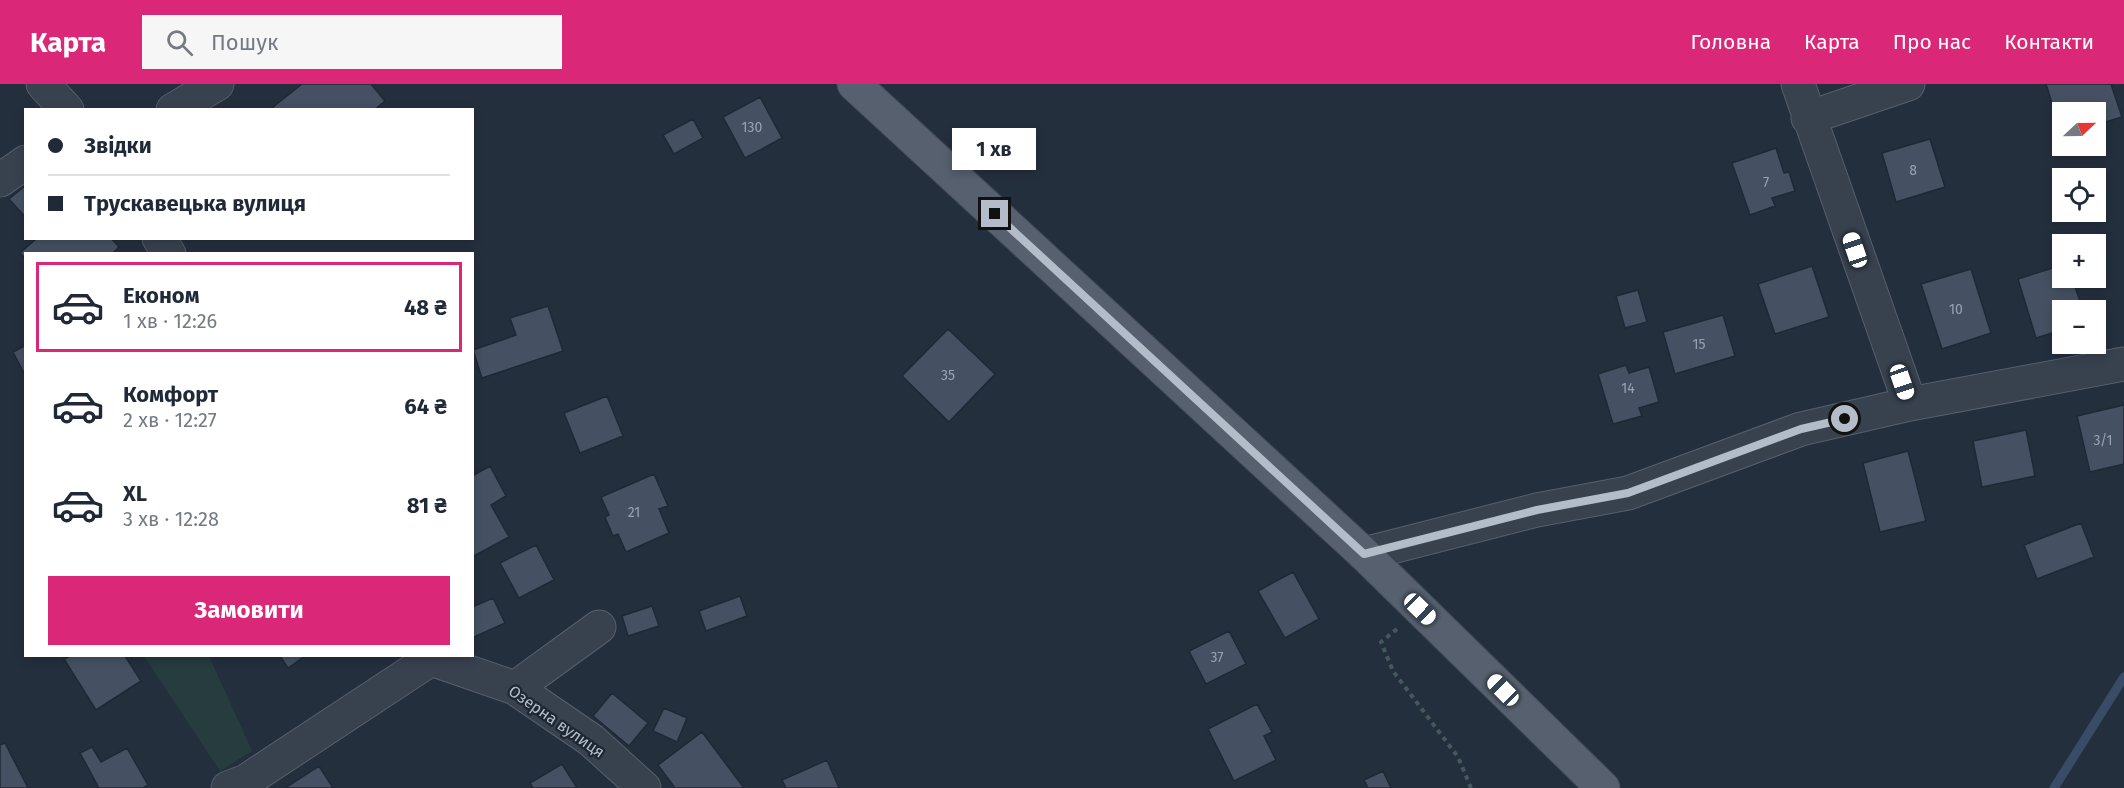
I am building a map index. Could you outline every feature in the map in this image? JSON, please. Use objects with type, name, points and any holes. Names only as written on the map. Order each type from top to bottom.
[{"type":"main road","points":[[854,84],[1364,554],[1603,788]]},
{"type":"street","points":[[43,84],[66,108]]},
{"type":"street","points":[[176,108],[218,84]]},
{"type":"street","points":[[1798,84],[1910,404]]},
{"type":"street","points":[[1808,118],[1908,84]]},
{"type":"street","points":[[0,180],[24,163]]},
{"type":"street","points":[[1364,554],[1537,510],[1628,493],[1801,429],[1910,404],[2124,364]]},
{"type":"street","points":[[515,688],[599,627]]},
{"type":"street","points":[[228,788],[246,781],[430,657]]},
{"type":"street","name":"Озерна вулиця","points":[[430,657],[515,688],[591,740],[644,788]]},
{"type":"path","points":[[1420,609],[1381,642],[1393,671],[1458,757],[1470,788]]},
{"type":"green space","points":[[145,657],[209,657],[252,751],[220,771]]},
{"type":"building","points":[[302,84],[371,84],[385,101],[376,108],[273,107]]},
{"type":"building","points":[[2046,84],[2111,84],[2122,117],[2106,122],[2106,102],[2052,103]]},
{"type":"building","points":[[760,97],[782,138],[745,158],[723,117]]},
{"type":"building","points":[[693,119],[703,138],[674,154],[663,135]]},
{"type":"building","points":[[1930,139],[1945,187],[1896,202],[1882,153]]},
{"type":"building","points":[[1776,148],[1784,173],[1789,172],[1795,191],[1772,198],[1775,206],[1750,215],[1732,163]]},
{"type":"building","points":[[24,187],[24,216],[9,199]]},
{"type":"building","points":[[35,240],[113,240],[119,247],[114,252],[24,252],[24,257],[20,253]]},
{"type":"building","points":[[1812,266],[1829,317],[1775,334],[1758,284]]},
{"type":"building","points":[[2052,268],[2052,288],[2075,288],[2080,300],[2052,300],[2052,333],[2036,338],[2018,279]]},
{"type":"building","points":[[1971,269],[1991,333],[1942,349],[1921,284]]},
{"type":"building","points":[[1638,290],[1647,322],[1625,328],[1616,296]]},
{"type":"building","points":[[548,306],[563,351],[482,378],[474,350],[516,335],[510,318]]},
{"type":"building","points":[[1723,315],[1735,356],[1675,374],[1663,332]]},
{"type":"building","points":[[948,329],[995,374],[949,422],[902,376]]},
{"type":"building","points":[[24,346],[24,373],[13,352]]},
{"type":"building","points":[[1626,365],[1629,373],[1649,367],[1659,402],[1639,408],[1642,416],[1613,424],[1598,374]]},
{"type":"building","points":[[607,396],[623,436],[580,453],[564,413]]},
{"type":"building","points":[[2124,405],[2124,464],[2090,472],[2077,416]]},
{"type":"building","points":[[2026,430],[2035,476],[1982,487],[1973,441]]},
{"type":"building","points":[[1908,451],[1926,521],[1880,532],[1863,463]]},
{"type":"building","points":[[490,466],[506,496],[491,505],[509,537],[474,556],[474,475]]},
{"type":"building","points":[[654,474],[668,506],[659,509],[669,533],[626,552],[618,534],[613,536],[605,517],[609,515],[601,497]]},
{"type":"building","points":[[2081,523],[2094,557],[2037,579],[2024,545]]},
{"type":"building","points":[[536,545],[554,580],[519,598],[500,563]]},
{"type":"building","points":[[1293,572],[1319,619],[1285,638],[1258,591]]},
{"type":"building","points":[[740,596],[747,616],[706,631],[699,611]]},
{"type":"building","points":[[493,598],[505,623],[474,637],[474,606]]},
{"type":"building","points":[[652,606],[659,626],[628,636],[622,616]]},
{"type":"building","points":[[1229,631],[1246,664],[1206,684],[1189,651]]},
{"type":"building","points":[[68,657],[126,657],[141,681],[96,710],[64,659]]},
{"type":"building","points":[[281,657],[304,657],[288,668]]},
{"type":"building","points":[[612,693],[648,723],[629,746],[593,716]]},
{"type":"building","points":[[1257,704],[1272,732],[1264,736],[1276,760],[1234,781],[1208,729]]},
{"type":"building","points":[[664,708],[687,718],[677,742],[653,731]]},
{"type":"building","points":[[702,732],[744,788],[675,788],[658,765]]},
{"type":"building","points":[[5,743],[28,788],[0,788],[0,745]]},
{"type":"building","points":[[92,747],[101,762],[127,748],[148,785],[143,788],[99,788],[80,753]]},
{"type":"building","points":[[827,760],[839,788],[786,788],[782,780]]},
{"type":"building","points":[[562,764],[577,788],[533,788],[530,783]]},
{"type":"building","points":[[319,766],[333,788],[285,788]]},
{"type":"building","points":[[1383,771],[1391,788],[1368,788],[1364,780]]},
{"type":"waterway","points":[[2054,788],[2124,677]]},
{"type":"route","points":[[995,214],[1364,554],[1537,510],[1628,493],[1801,429],[1845,419]]}]
